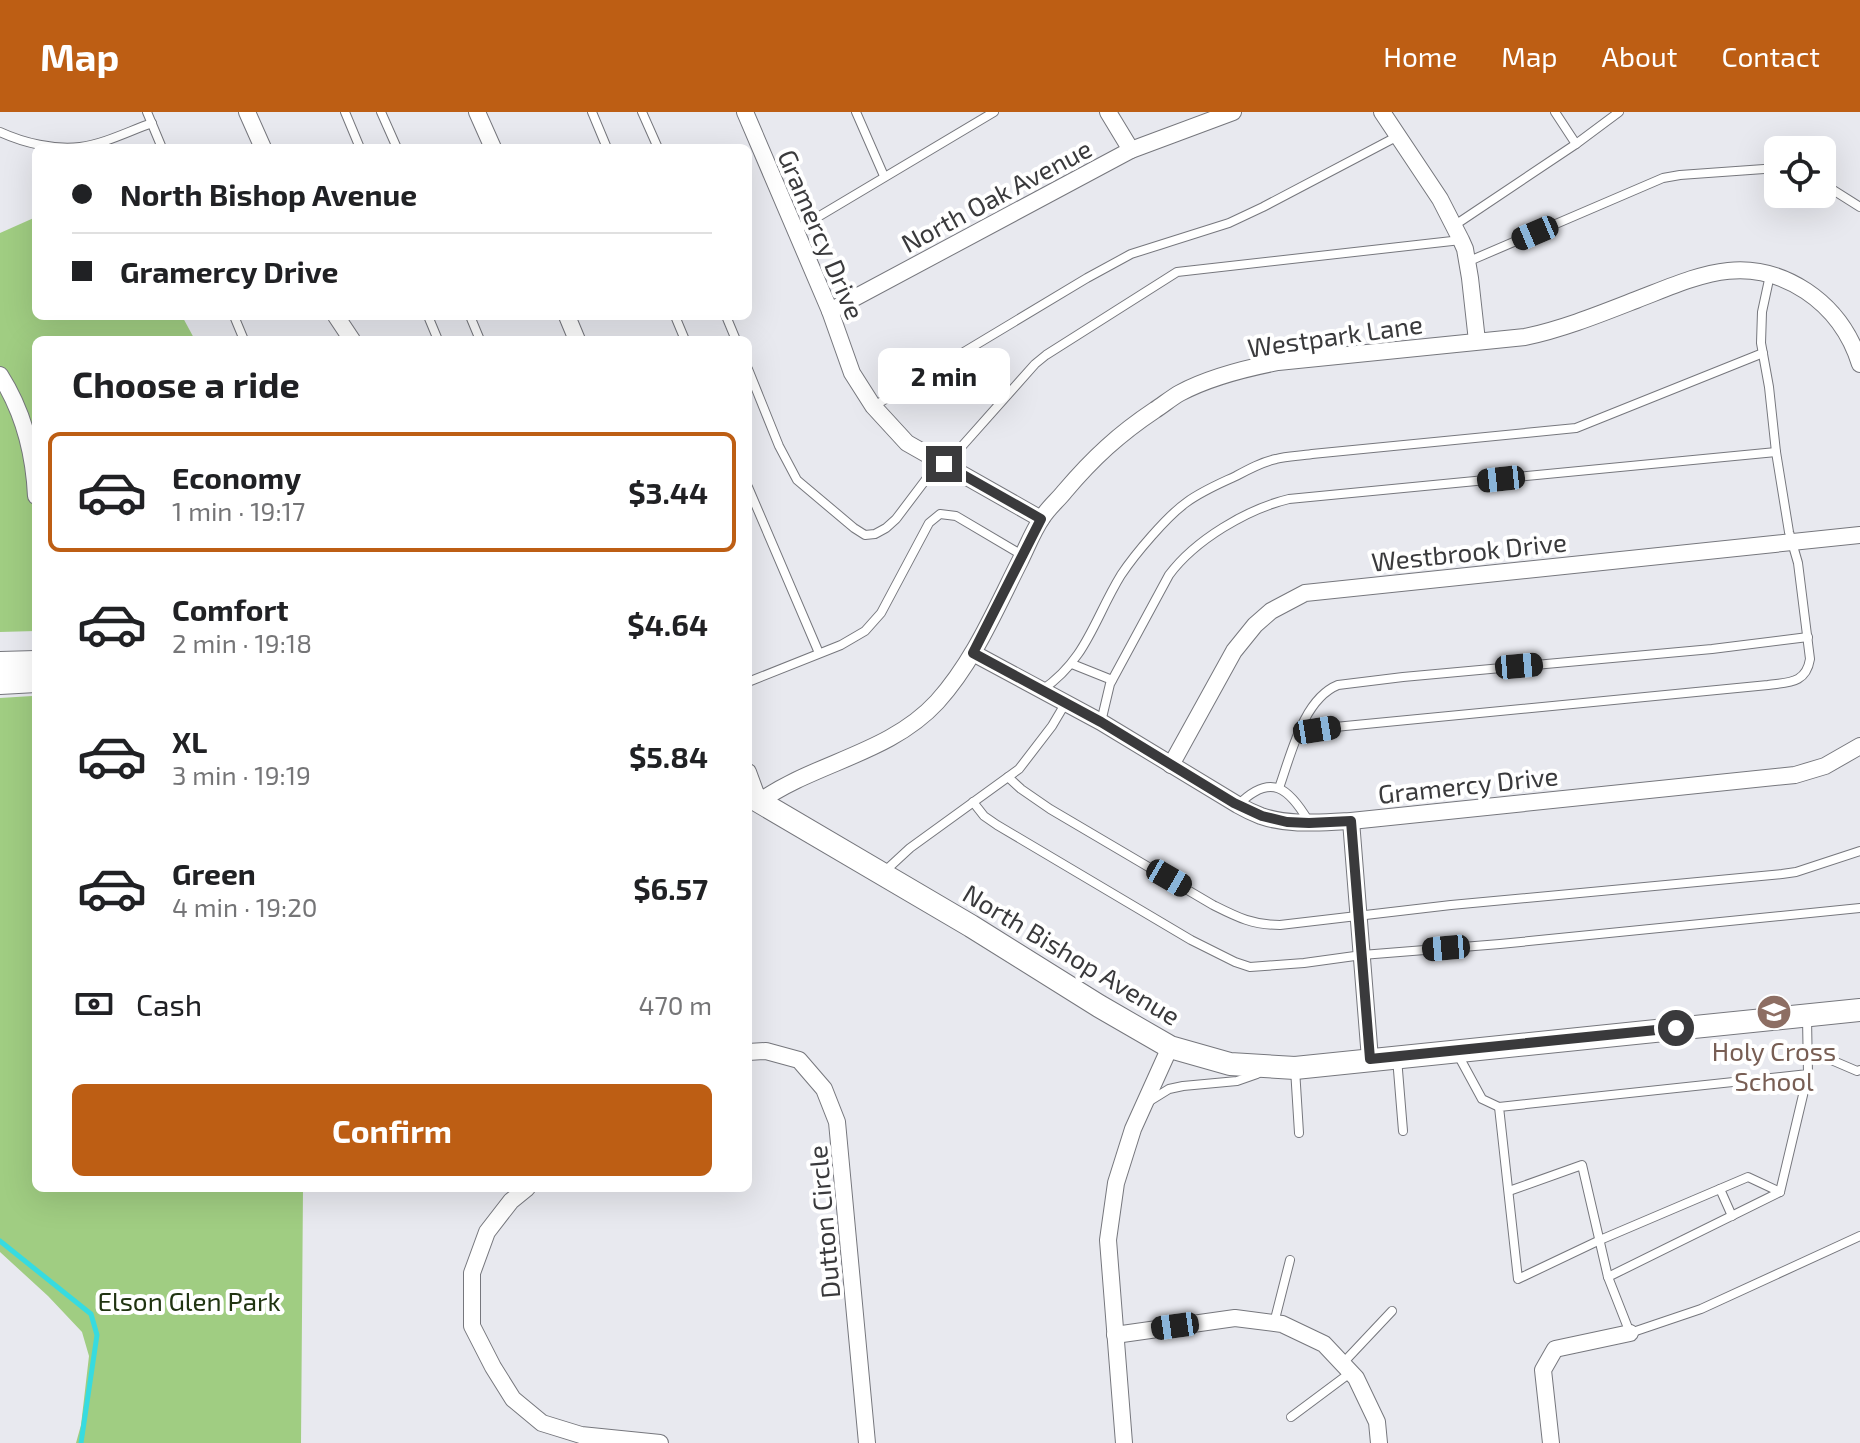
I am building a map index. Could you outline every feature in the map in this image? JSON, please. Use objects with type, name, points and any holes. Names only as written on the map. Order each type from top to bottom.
[{"type":"main road","points":[[0,663],[32,662]]},
{"type":"main road","points":[[0,683],[32,681]]},
{"type":"main road","name":"North Bishop Avenue","points":[[752,798],[1170,1047],[1230,1064],[1285,1067],[1860,1010]]},
{"type":"street","points":[[247,112],[261,144]]},
{"type":"street","points":[[477,112],[491,144]]},
{"type":"street","name":"Gramercy Drive","points":[[745,112],[830,311],[852,373],[873,406],[907,443],[1041,519]]},
{"type":"street","points":[[1108,112],[1131,150]]},
{"type":"street","name":"North Oak Avenue","points":[[830,311],[1131,150],[1233,112]]},
{"type":"street","points":[[1382,112],[1440,199],[1458,232],[1467,262],[1477,341]]},
{"type":"street","name":"Westpark Lane","points":[[752,798],[868,750],[898,735],[920,719],[973,653],[1041,519],[1110,443],[1180,393],[1254,367],[1278,362],[1525,337],[1548,332],[1704,274],[1725,271],[1750,271],[1793,283],[1829,309],[1845,327],[1860,364]]},
{"type":"street","points":[[0,375],[14,401],[32,456]]},
{"type":"street","name":"Westbrook Drive","points":[[1171,765],[1234,651],[1271,611],[1305,593],[1860,535]]},
{"type":"street","name":"Gramercy Drive","points":[[973,653],[1101,722],[1238,805],[1262,816],[1287,822],[1351,821],[1795,775],[1825,766],[1860,746]]},
{"type":"street","points":[[1351,821],[1370,1059]]},
{"type":"street","points":[[1124,1443],[1108,1240],[1116,1183],[1133,1129],[1170,1047]]},
{"type":"street","name":"Dutton Circle","points":[[752,1052],[766,1051],[799,1060],[824,1089],[837,1122],[867,1443]]},
{"type":"street","points":[[522,1192],[487,1232],[472,1273],[472,1326],[493,1367],[513,1399],[542,1423],[581,1435],[660,1443]]},
{"type":"street","points":[[1115,1335],[1235,1318],[1282,1324],[1324,1344],[1356,1378],[1377,1422],[1379,1443]]},
{"type":"street","points":[[1551,1443],[1543,1370],[1555,1349],[1630,1333]]},
{"type":"lane","points":[[147,112],[160,144]]},
{"type":"lane","points":[[345,112],[358,144]]},
{"type":"lane","points":[[381,112],[395,144]]},
{"type":"lane","points":[[592,112],[605,144]]},
{"type":"lane","points":[[642,112],[656,144]]},
{"type":"lane","points":[[856,112],[884,176]]},
{"type":"lane","points":[[1555,112],[1576,144]]},
{"type":"lane","points":[[752,379],[779,446],[797,480],[854,528],[865,535],[875,534],[896,519],[927,478],[944,464],[1035,364],[1177,272],[1458,232],[1619,112]]},
{"type":"lane","points":[[796,230],[988,113]]},
{"type":"lane","points":[[91,144],[152,123]]},
{"type":"lane","points":[[0,132],[44,144]]},
{"type":"lane","points":[[873,406],[1131,254],[1229,223],[1398,136]]},
{"type":"lane","points":[[1467,262],[1663,178],[1764,169]]},
{"type":"lane","points":[[1836,192],[1860,207]]},
{"type":"lane","points":[[1298,735],[1335,727],[1795,682],[1804,676],[1810,659],[1808,637],[1761,343],[1762,312],[1770,275]]},
{"type":"lane","points":[[1042,690],[1072,664],[1085,646],[1122,574],[1167,520],[1200,493],[1257,465],[1312,454],[1576,428],[1763,353]]},
{"type":"lane","points":[[1101,722],[1112,680],[1169,575],[1193,549],[1252,511],[1289,499],[1776,452]]},
{"type":"lane","points":[[752,496],[819,653]]},
{"type":"lane","points":[[752,680],[841,645],[865,631],[881,613],[929,523],[940,514],[956,516],[1023,555]]},
{"type":"lane","points":[[1279,788],[1310,709],[1319,697],[1338,685],[1808,637]]},
{"type":"lane","points":[[1072,664],[1112,680]]},
{"type":"lane","points":[[882,874],[910,848],[1019,769],[1066,703]]},
{"type":"lane","points":[[1008,777],[1050,809],[1237,918],[1280,925],[1782,874],[1860,851]]},
{"type":"lane","points":[[1238,805],[1250,792],[1262,787],[1279,788],[1289,795],[1309,823]]},
{"type":"lane","points":[[973,802],[984,816],[997,825],[1191,940],[1250,967],[1860,908]]},
{"type":"lane","points":[[1780,1192],[1808,1074],[1807,1015]]},
{"type":"lane","points":[[1456,1050],[1482,1099],[1499,1107],[1808,1074]]},
{"type":"lane","points":[[1808,1050],[1860,1070]]},
{"type":"lane","points":[[1397,1057],[1403,1131]]},
{"type":"lane","points":[[1144,1105],[1169,1089],[1237,1081],[1285,1067],[1299,1133]]},
{"type":"lane","points":[[1499,1107],[1518,1279],[1600,1240],[1748,1177],[1780,1192]]},
{"type":"lane","points":[[1509,1191],[1582,1165],[1608,1277],[1630,1333],[1701,1309],[1860,1236]]},
{"type":"lane","points":[[1720,1189],[1732,1216]]},
{"type":"lane","points":[[1608,1277],[1780,1192]]},
{"type":"lane","points":[[1274,1323],[1290,1260]]},
{"type":"lane","points":[[1291,1417],[1346,1368],[1392,1311]]},
{"type":"green space","points":[[32,219],[32,320],[184,320],[193,336],[32,336],[32,631],[0,632],[0,233]]},
{"type":"green space","name":"Elson Glen Park","points":[[32,696],[32,1192],[303,1192],[301,1443],[76,1443],[89,1356],[82,1332],[0,1252],[0,698]]},
{"type":"waterway","points":[[0,1241],[91,1314],[97,1335],[81,1443]]},
{"type":"place","name":"Holy Cross School","points":[[1774,1012]]},
{"type":"route","points":[[944,464],[1041,519],[973,653],[1101,722],[1234,803],[1262,816],[1287,822],[1351,821],[1370,1059],[1676,1028]]}]
